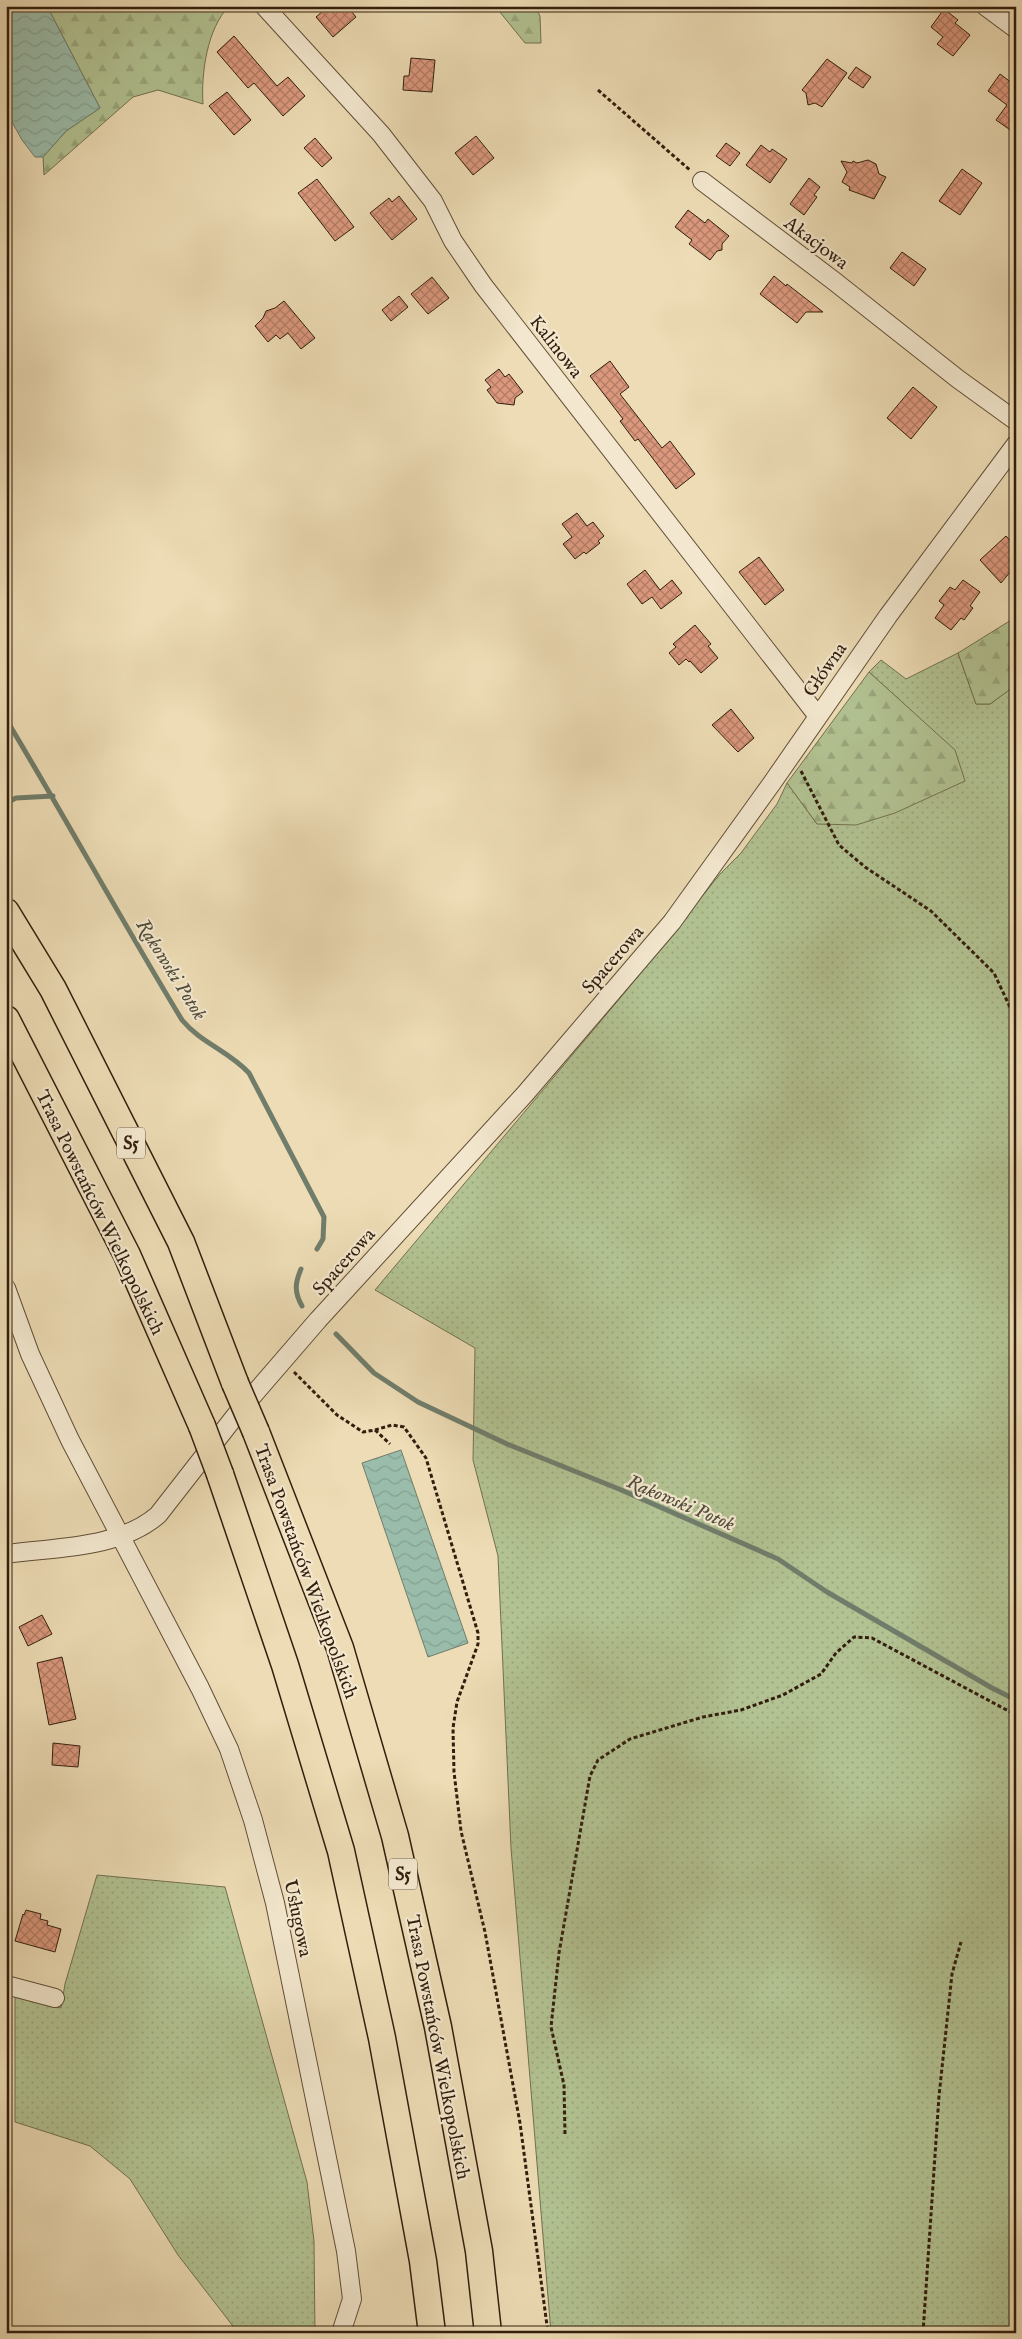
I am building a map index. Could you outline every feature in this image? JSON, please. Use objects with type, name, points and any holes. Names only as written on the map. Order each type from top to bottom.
[{"type":"highway","name":"Trasa Powstańców Wielkopolskich","points":[[6,912],[53,990],[181,1242],[340,1648],[395,1836],[438,2026],[479,2251],[488,2333]]},
{"type":"highway","name":"Trasa Powstańców Wielkopolskich","points":[[6,1019],[127,1255],[202,1426],[285,1665],[341,1852],[384,2048],[423,2261],[432,2333]]},
{"type":"street","name":"Kalinowa","points":[[264,6],[393,148],[433,201],[453,241],[483,285],[818,715]]},
{"type":"street","points":[[985,6],[1016,30]]},
{"type":"street","name":"Akacjowa","points":[[702,181],[834,281],[958,380],[1016,421]]},
{"type":"street","name":"Główna","points":[[672,922],[893,608],[1016,444]]},
{"type":"street","name":"Spacerowa","points":[[6,1554],[122,1536],[146,1526],[158,1515],[236,1415],[525,1094],[672,922]]},
{"type":"street","name":"Usługowa","points":[[6,1288],[30,1354],[70,1440],[122,1536],[229,1749],[253,1820],[275,1903],[346,2251],[352,2299],[341,2333]]},
{"type":"street","points":[[6,1985],[55,1998]]},
{"type":"path","points":[[598,90],[702,181]]},
{"type":"path","points":[[793,752],[805,782],[839,845],[865,867],[931,911],[994,973],[1016,1020]]},
{"type":"path","points":[[283,1361],[337,1415],[363,1432],[392,1425],[404,1427],[426,1458],[478,1633],[478,1644],[457,1702],[453,1728],[454,1772],[461,1831],[485,1932],[520,2123],[548,2333]]},
{"type":"path","points":[[375,1430],[390,1444]]},
{"type":"path","points":[[565,2134],[564,2085],[551,2026],[559,1953],[590,1776],[598,1760],[630,1739],[703,1717],[741,1710],[784,1695],[821,1674],[836,1653],[854,1637],[872,1638],[1016,1715]]},
{"type":"path","points":[[923,2333],[939,2096],[952,1974],[961,1942]]},
{"type":"green space","points":[[47,6],[229,6],[215,27],[207,52],[203,79],[203,104],[158,90],[133,97],[44,175],[43,157],[66,131],[100,108]]},
{"type":"green space","points":[[495,6],[535,6],[540,16],[541,43],[525,43]]},
{"type":"green space","points":[[1016,617],[1016,685],[990,704],[976,704],[958,653]]},
{"type":"green space","points":[[958,653],[976,704],[990,704],[1016,685],[1016,2333],[551,2333],[511,1848],[498,1556],[473,1460],[475,1348],[375,1290],[626,991],[720,874],[741,853],[777,804],[787,783],[817,824],[954,750],[869,672],[881,660],[906,679]]},
{"type":"green space","points":[[869,672],[955,750],[965,781],[895,813],[856,825],[817,824],[787,783]]},
{"type":"green space","points":[[97,1875],[225,1887],[307,2182],[314,2241],[315,2333],[240,2333],[178,2255],[130,2179],[90,2146],[15,2122],[15,1996],[61,2008],[65,1984]]},
{"type":"water","points":[[6,6],[47,6],[100,108],[66,131],[43,157],[35,157],[22,140],[6,111]]},
{"type":"water","points":[[401,1450],[468,1643],[428,1657],[362,1463]]},
{"type":"building","points":[[329,6],[347,6],[356,17],[333,37],[316,17]]},
{"type":"building","points":[[944,9],[958,20],[955,23],[970,35],[953,56],[937,44],[943,37],[931,27]]},
{"type":"building","points":[[234,36],[277,86],[288,77],[305,96],[283,116],[254,83],[248,88],[217,52]]},
{"type":"building","points":[[411,58],[435,60],[432,92],[403,90],[404,76],[409,76]]},
{"type":"building","points":[[827,59],[847,73],[822,107],[815,103],[808,105],[806,93],[802,90]]},
{"type":"building","points":[[856,67],[871,77],[863,88],[848,78]]},
{"type":"building","points":[[1000,74],[1016,86],[1016,134],[996,120],[1007,105],[988,91]]},
{"type":"building","points":[[227,92],[251,120],[234,135],[209,106]]},
{"type":"building","points":[[476,136],[494,158],[473,175],[455,153]]},
{"type":"building","points":[[315,138],[332,158],[322,167],[304,148]]},
{"type":"building","points":[[726,143],[740,153],[730,166],[716,156]]},
{"type":"building","points":[[761,145],[770,152],[772,149],[787,159],[770,183],[746,165]]},
{"type":"building","points":[[868,160],[876,164],[879,174],[886,177],[874,199],[849,190],[850,187],[842,182],[847,172],[841,161],[857,163]]},
{"type":"building","points":[[962,169],[982,183],[960,215],[939,201]]},
{"type":"building","points":[[809,178],[820,187],[814,195],[817,197],[804,215],[790,204]]},
{"type":"building","points":[[317,179],[354,227],[335,241],[298,193]]},
{"type":"building","points":[[399,196],[417,219],[392,240],[370,213],[389,198],[392,202]]},
{"type":"building","points":[[688,210],[705,223],[708,219],[729,236],[722,244],[722,250],[717,251],[710,260],[689,244],[692,240],[675,227]]},
{"type":"building","points":[[902,252],[926,269],[914,286],[890,268]]},
{"type":"building","points":[[774,276],[823,312],[806,312],[797,323],[760,294]]},
{"type":"building","points":[[432,277],[449,298],[428,314],[411,294]]},
{"type":"building","points":[[399,296],[408,307],[391,321],[382,310]]},
{"type":"building","points":[[284,301],[315,338],[301,349],[288,333],[280,339],[276,335],[268,342],[255,326],[263,318],[266,311],[275,308]]},
{"type":"building","points":[[610,361],[629,387],[620,394],[662,448],[670,441],[695,474],[676,489],[638,439],[635,441],[620,421],[623,419],[590,376]]},
{"type":"building","points":[[499,369],[505,377],[509,374],[523,392],[515,398],[514,405],[497,403],[487,390],[491,387],[485,380]]},
{"type":"building","points":[[913,387],[937,407],[911,439],[887,418]]},
{"type":"building","points":[[577,513],[587,526],[593,522],[604,536],[598,541],[600,543],[586,554],[584,552],[575,559],[563,544],[572,537],[562,524]]},
{"type":"building","points":[[1006,536],[1016,547],[1016,565],[1001,583],[980,560]]},
{"type":"building","points":[[759,557],[784,590],[765,605],[739,572]]},
{"type":"building","points":[[645,570],[660,590],[672,580],[682,593],[661,609],[652,597],[642,604],[627,584]]},
{"type":"building","points":[[963,580],[980,592],[970,606],[973,608],[964,620],[961,618],[951,630],[935,618],[944,605],[939,601],[950,587],[955,590]]},
{"type":"building","points":[[695,625],[711,644],[708,646],[718,658],[701,673],[686,659],[679,665],[669,653],[676,647],[673,644]]},
{"type":"building","points":[[731,709],[754,738],[738,752],[712,725]]},
{"type":"building","points":[[42,1615],[52,1634],[28,1646],[19,1627]]},
{"type":"building","points":[[62,1657],[76,1719],[49,1725],[37,1663]]},
{"type":"building","points":[[53,1743],[80,1746],[78,1767],[52,1765]]},
{"type":"building","points":[[26,1910],[41,1914],[40,1919],[48,1921],[47,1925],[61,1929],[55,1952],[15,1941]]},
{"type":"waterway","name":"Rakowski Potok","points":[[6,719],[182,1020],[198,1035],[233,1059],[249,1073],[324,1217],[323,1239],[317,1249]]},
{"type":"waterway","points":[[6,803],[16,798],[53,796]]},
{"type":"waterway","name":"Rakowski Potok","points":[[301,1269],[296,1288],[302,1306]]},
{"type":"waterway","name":"Rakowski Potok","points":[[336,1334],[374,1373],[418,1402],[507,1444],[619,1489],[778,1559],[827,1592],[1016,1700]]}]
